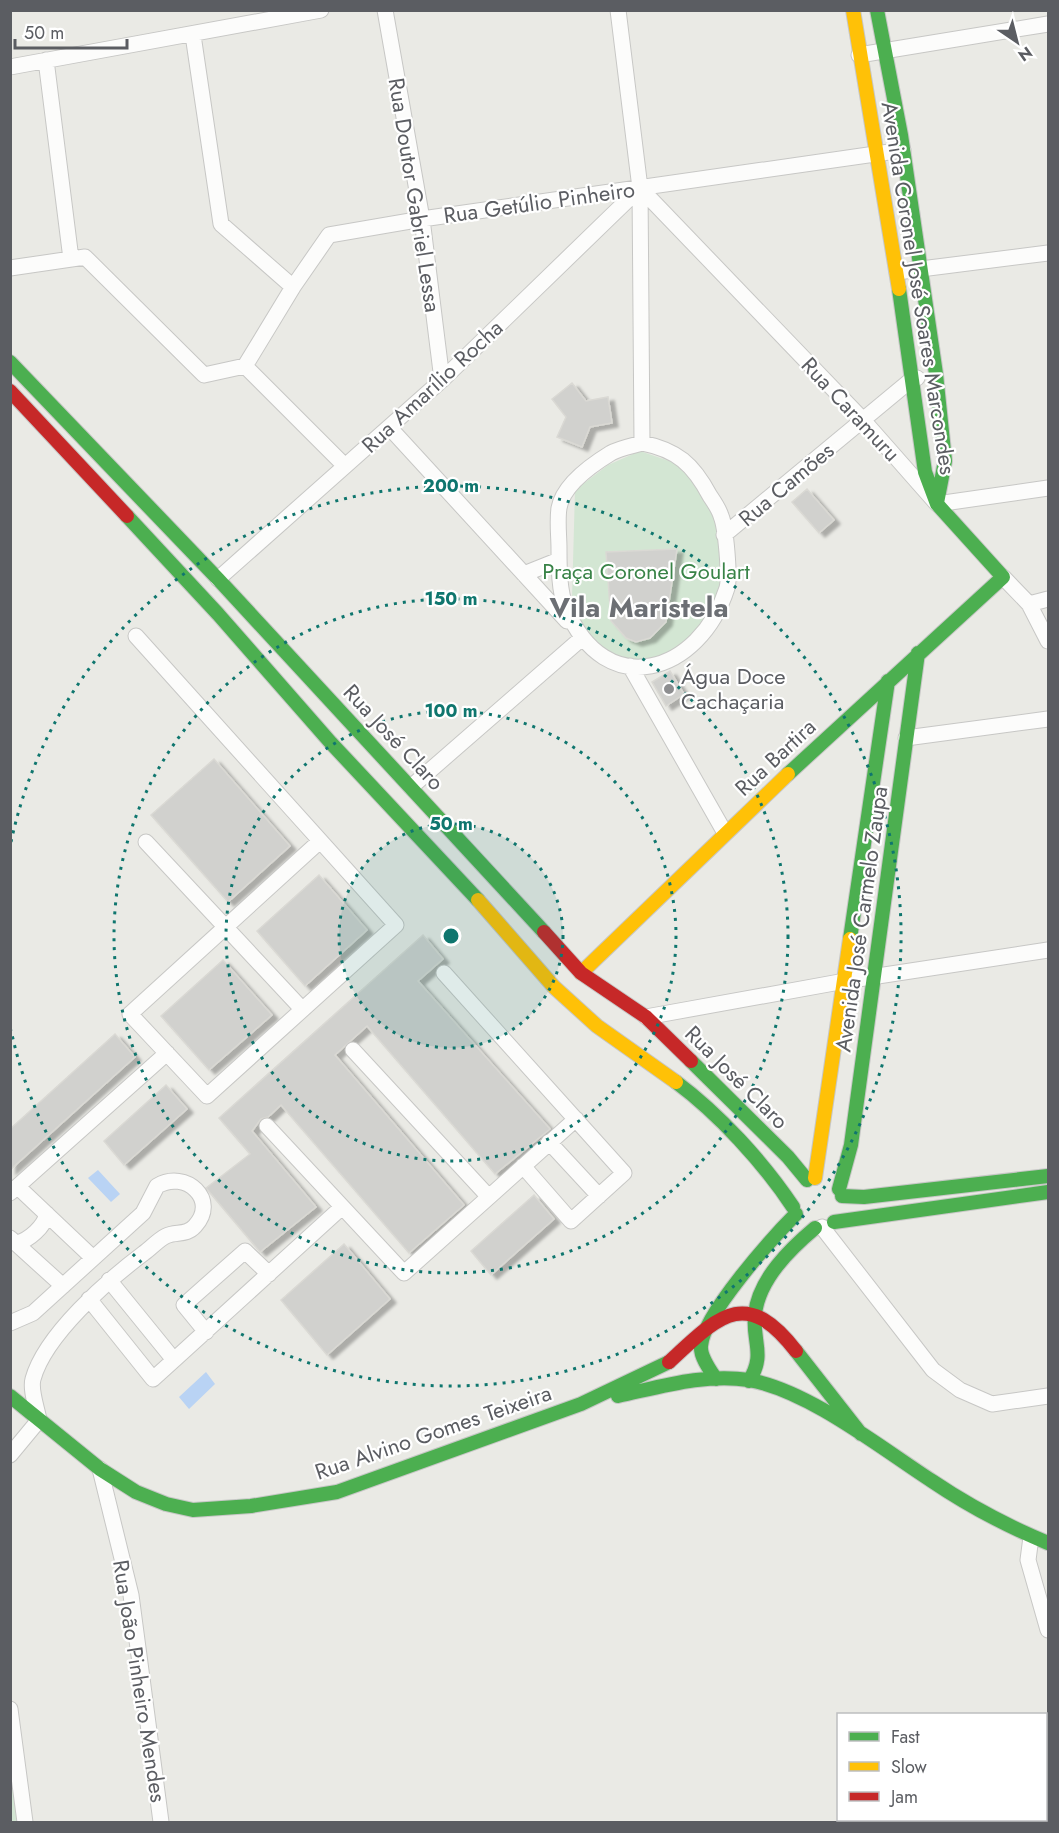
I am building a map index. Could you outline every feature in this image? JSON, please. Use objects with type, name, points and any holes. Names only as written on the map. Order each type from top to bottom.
[{"type":"street","points":[[10,67],[321,10]]},
{"type":"street","name":"Rua Doutor Gabriel Lessa","points":[[385,10],[422,219],[442,380]]},
{"type":"street","points":[[618,10],[640,188],[642,443]]},
{"type":"street","name":"Avenida Coronel José Soares Marcondes","points":[[853,10],[897,272],[922,458],[937,504]]},
{"type":"street","name":"Avenida Coronel José Soares Marcondes","points":[[877,10],[903,150],[936,374],[945,461],[937,504]]},
{"type":"street","points":[[859,55],[1048,24]]},
{"type":"street","points":[[193,35],[221,224],[293,287]]},
{"type":"street","points":[[46,60],[71,259]]},
{"type":"street","name":"Rua Getúlio Pinheiro","points":[[245,366],[293,287],[329,235],[422,219],[903,150]]},
{"type":"street","name":"Rua Amarílio Rocha","points":[[218,579],[442,380],[640,188]]},
{"type":"street","name":"Rua Caramuru","points":[[640,188],[863,420],[1029,604],[1048,641]]},
{"type":"street","points":[[897,272],[1048,253]]},
{"type":"street","points":[[10,268],[86,257],[204,375],[245,366],[345,466]]},
{"type":"street","name":"Rua José Claro","points":[[10,362],[218,579],[581,973],[646,1017],[811,1179]]},
{"type":"street","name":"Rua Camões","points":[[724,535],[911,380],[936,374]]},
{"type":"street","name":"Rua José Claro","points":[[10,391],[218,614],[331,743],[460,879],[554,987],[597,1026],[692,1094],[771,1174],[794,1210]]},
{"type":"street","points":[[388,427],[578,633],[615,665],[662,665],[688,648],[712,624],[728,586],[722,516],[706,487],[686,461],[664,447],[642,443],[613,452],[585,472],[567,490],[559,506],[559,560],[564,603],[578,633]]},
{"type":"street","points":[[937,504],[1048,488]]},
{"type":"street","points":[[524,574],[559,560]]},
{"type":"street","name":"Rua Bartira","points":[[581,973],[839,724],[1003,577]]},
{"type":"street","points":[[1029,604],[1048,599]]},
{"type":"street","points":[[411,787],[578,633]]},
{"type":"street","points":[[136,636],[396,925],[207,1096],[130,1014],[320,841]]},
{"type":"street","name":"Avenida José Carmelo Zaupa","points":[[841,1192],[851,1145],[875,977],[918,653]]},
{"type":"street","points":[[630,666],[725,833]]},
{"type":"street","name":"Avenida José Carmelo Zaupa","points":[[811,1179],[845,981],[867,737],[888,681]]},
{"type":"street","points":[[906,738],[1048,719]]},
{"type":"street","points":[[839,724],[867,737]]},
{"type":"street","points":[[146,842],[302,1009]]},
{"type":"street","points":[[646,1017],[845,981],[1048,950]]},
{"type":"street","points":[[444,973],[624,1173],[571,1221],[523,1166]]},
{"type":"street","points":[[353,1050],[488,1196]]},
{"type":"street","points":[[92,1257],[47,1214],[14,1190],[167,1053]]},
{"type":"street","points":[[267,1126],[404,1273],[576,1119]]},
{"type":"street","points":[[549,1142],[599,1196]]},
{"type":"street","points":[[716,1379],[700,1348],[704,1330],[764,1246],[794,1210],[796,1191],[811,1179],[829,1180],[841,1192],[864,1197],[1048,1176]]},
{"type":"street","points":[[10,1323],[33,1313],[92,1257],[143,1214],[157,1186],[173,1180],[191,1185],[197,1191],[202,1208],[196,1225],[180,1234],[167,1235],[109,1280],[89,1299],[41,1359],[32,1382],[39,1420],[10,1455]]},
{"type":"street","points":[[749,1380],[759,1361],[755,1316],[766,1284],[804,1236],[823,1226],[842,1210],[841,1192]]},
{"type":"street","points":[[794,1210],[807,1226],[823,1226],[1048,1192]]},
{"type":"street","points":[[89,1299],[153,1378],[341,1208]]},
{"type":"street","points":[[14,1240],[24,1241],[45,1223],[47,1214]]},
{"type":"street","points":[[823,1226],[933,1370],[960,1390],[992,1404],[1048,1396]]},
{"type":"street","points":[[14,1240],[63,1286]]},
{"type":"street","points":[[206,1332],[183,1305],[245,1251],[269,1274]]},
{"type":"street","points":[[109,1280],[174,1360]]},
{"type":"street","name":"Rua Alvino Gomes Teixeira","points":[[10,1396],[100,1469],[136,1492],[166,1504],[193,1510],[250,1506],[337,1492],[581,1404],[669,1362],[704,1330],[729,1314],[755,1316],[778,1327],[861,1434]]},
{"type":"street","points":[[121,1338],[141,1319]]},
{"type":"street","name":"Rua Alvino Gomes Teixeira","points":[[581,1404],[700,1378],[749,1380],[786,1391],[861,1434],[991,1516],[1031,1537],[1048,1542]]},
{"type":"street","name":"Rua João Pinheiro Mendes","points":[[100,1469],[131,1595],[161,1822]]},
{"type":"street","points":[[1031,1537],[1028,1560],[1048,1630]]},
{"type":"street","points":[[10,1709],[25,1822]]},
{"type":"green space","name":"Praça Coronel Goulart","points":[[640,451],[678,464],[702,492],[717,517],[723,584],[706,619],[684,644],[658,660],[630,659],[613,654],[599,646],[582,627],[572,599],[575,490],[608,465]]},
{"type":"green space","points":[[11,1766],[18,1822],[11,1822]]},
{"type":"water","points":[[98,1170],[120,1194],[111,1202],[88,1178]]},
{"type":"water","points":[[206,1372],[215,1384],[189,1409],[179,1397]]},
{"type":"building","points":[[572,383],[586,401],[608,397],[612,423],[590,427],[582,447],[557,437],[566,417],[552,399]]},
{"type":"building","points":[[807,489],[834,520],[819,533],[792,502]]},
{"type":"building","points":[[677,549],[666,622],[650,638],[636,642],[626,638],[611,621],[606,552]]},
{"type":"building","name":"Água Doce Cachaçaria","points":[[670,671],[684,694],[666,706],[652,682]]},
{"type":"building","points":[[214,759],[290,846],[228,902],[151,815]]},
{"type":"building","points":[[319,875],[367,930],[305,986],[257,931]]},
{"type":"building","points":[[423,935],[443,959],[418,981],[550,1129],[495,1174],[367,1026],[335,1055],[464,1205],[409,1253],[281,1105],[268,1117],[261,1119],[252,1131],[316,1207],[260,1252],[206,1188],[250,1154],[219,1118]]},
{"type":"building","points":[[223,960],[272,1015],[209,1070],[161,1016]]},
{"type":"building","points":[[115,1034],[135,1057],[10,1170],[10,1129]]},
{"type":"building","points":[[166,1085],[187,1109],[124,1165],[104,1141]]},
{"type":"building","points":[[534,1195],[554,1219],[491,1275],[471,1251]]},
{"type":"building","points":[[344,1244],[390,1299],[327,1355],[281,1300]]},
{"type":"traffic: fast","points":[[877,10],[901,135],[936,374],[945,461],[937,503]]},
{"type":"traffic: fast","points":[[788,774],[1003,577],[937,504],[925,472],[899,289]]},
{"type":"traffic: fast","points":[[10,362],[218,579],[544,932]]},
{"type":"traffic: fast","points":[[127,516],[218,614],[331,743],[478,900]]},
{"type":"traffic: fast","points":[[839,1189],[851,1145],[918,653]]},
{"type":"traffic: fast","points":[[850,939],[888,681]]},
{"type":"traffic: fast","points":[[691,1061],[788,1157],[807,1180]]},
{"type":"traffic: fast","points":[[676,1082],[708,1109],[739,1140],[768,1173],[793,1207]]},
{"type":"traffic: fast","points":[[842,1196],[864,1197],[1048,1176]]},
{"type":"traffic: fast","points":[[834,1222],[1048,1192]]},
{"type":"traffic: fast","points":[[716,1379],[702,1355],[701,1346],[705,1332],[713,1316],[741,1277],[796,1214]]},
{"type":"traffic: fast","points":[[749,1381],[757,1363],[755,1314],[763,1289],[786,1255],[815,1228]]},
{"type":"traffic: fast","points":[[796,1351],[861,1434]]},
{"type":"traffic: fast","points":[[10,1396],[100,1469],[136,1492],[166,1504],[193,1510],[251,1506],[337,1492],[581,1404],[669,1362]]},
{"type":"traffic: fast","points":[[618,1396],[683,1382],[716,1378],[749,1380],[772,1386],[795,1395],[844,1422],[974,1507],[1048,1543]]},
{"type":"traffic: slow","points":[[853,10],[899,289]]},
{"type":"traffic: slow","points":[[581,973],[788,774]]},
{"type":"traffic: slow","points":[[478,900],[554,987],[597,1026],[676,1082]]},
{"type":"traffic: slow","points":[[815,1178],[850,939]]},
{"type":"traffic: jam","points":[[10,391],[127,516]]},
{"type":"traffic: jam","points":[[544,932],[581,973],[646,1017],[691,1061]]},
{"type":"traffic: jam","points":[[669,1362],[702,1332],[717,1321],[732,1315],[746,1314],[762,1319],[778,1331],[796,1351]]},
{"type":"place","name":"Água Doce Cachaçaria","points":[[669,689]]},
{"type":"district","name":"Vila Maristela","points":[[639,607]]}]
